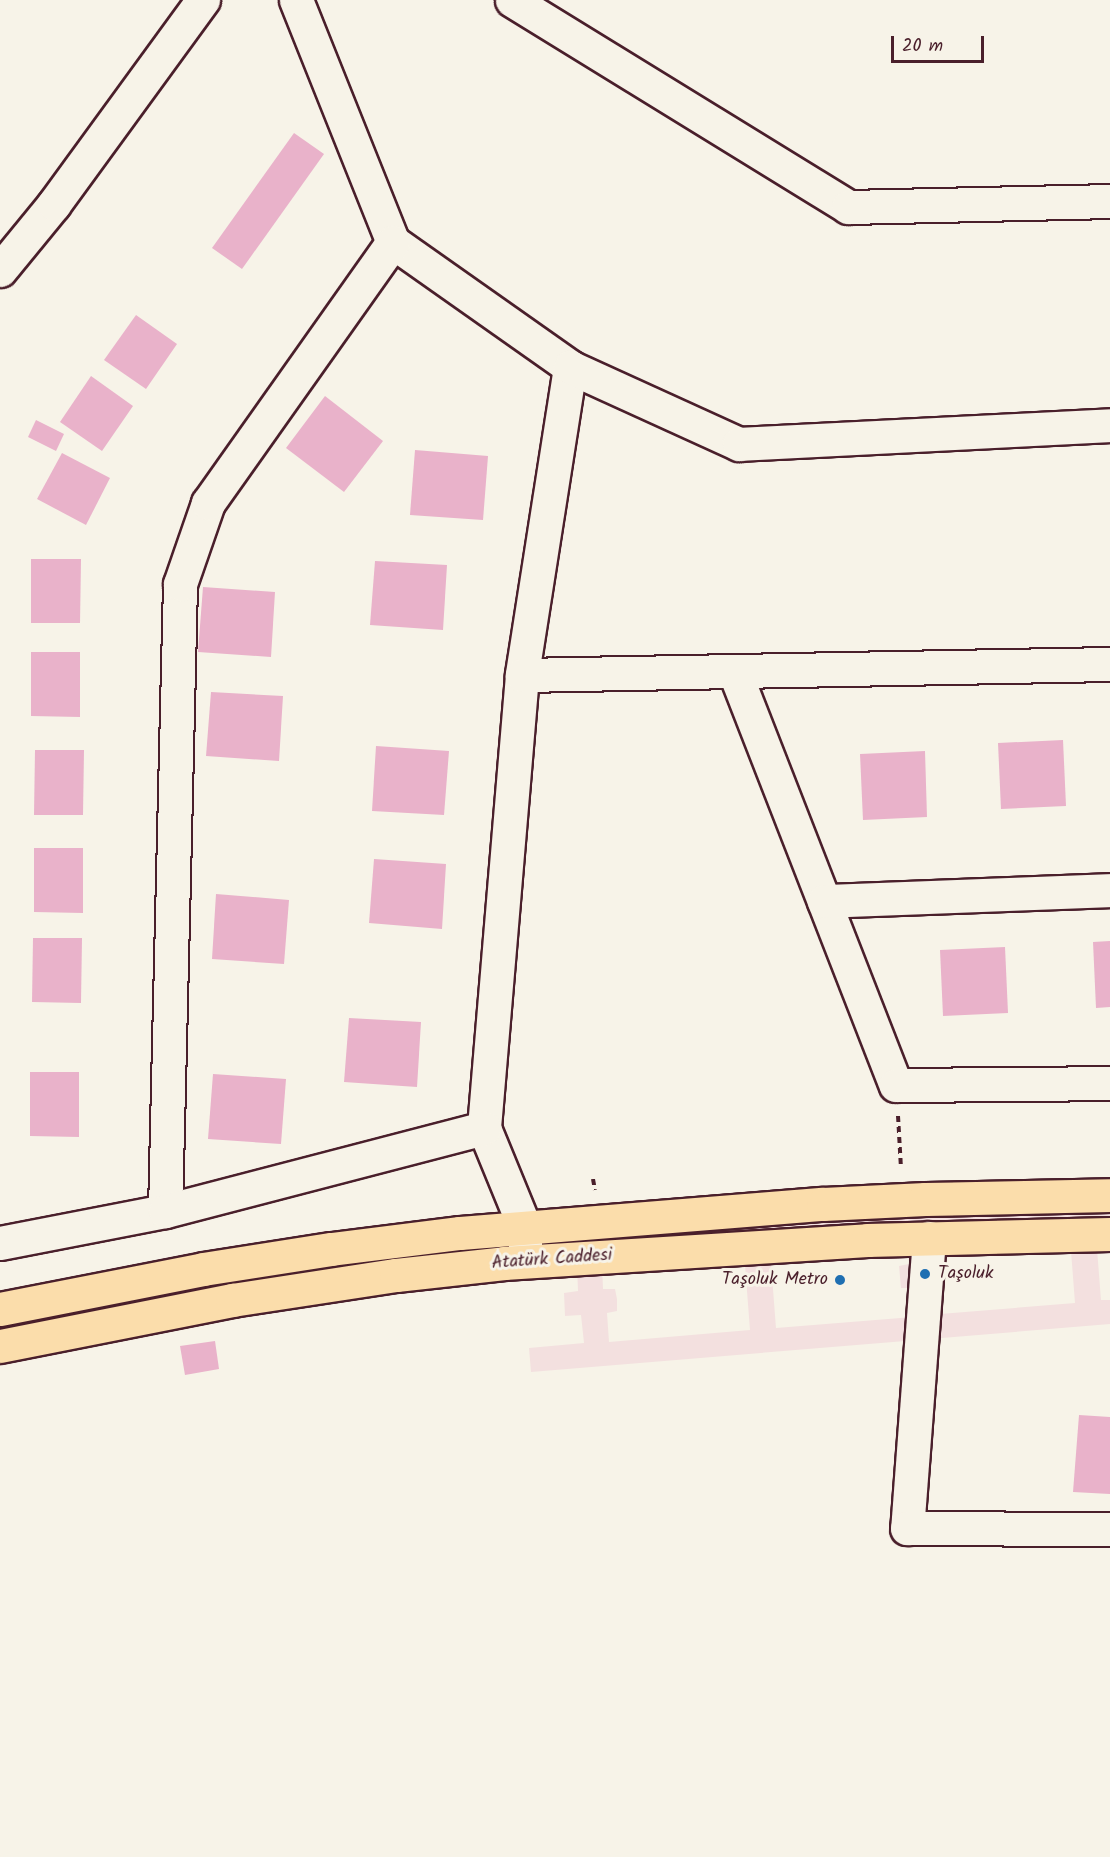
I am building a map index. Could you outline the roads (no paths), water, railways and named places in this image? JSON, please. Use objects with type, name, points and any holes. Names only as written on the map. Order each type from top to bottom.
[{"type":"main road","name":"Atatürk Caddesi","points":[[0,1309],[114,1285],[319,1251],[525,1228],[903,1200],[1110,1195]]},
{"type":"main road","name":"Atatürk Caddesi","points":[[0,1346],[232,1300],[396,1275],[525,1262],[705,1249],[929,1238],[1110,1234]]},
{"type":"street","points":[[0,270],[54,204],[203,0]]},
{"type":"street","points":[[296,0],[393,242],[570,367],[739,444],[1110,425]]},
{"type":"street","points":[[512,0],[848,207],[1110,201]]},
{"type":"street","points":[[165,1211],[180,584],[208,503],[393,242]]},
{"type":"street","points":[[525,1262],[525,1228],[484,1128],[522,675],[570,367]]},
{"type":"street","points":[[522,675],[735,673],[1110,664]]},
{"type":"street","points":[[735,673],[896,1085],[1110,1083]]},
{"type":"street","points":[[824,901],[1110,890]]},
{"type":"street","points":[[0,1243],[165,1211],[484,1128]]},
{"type":"street","points":[[929,1238],[907,1528],[1110,1529]]},
{"type":"place","name":"Taşoluk","points":[[925,1274]]},
{"type":"place","name":"Taşoluk Metro","points":[[840,1280]]}]
